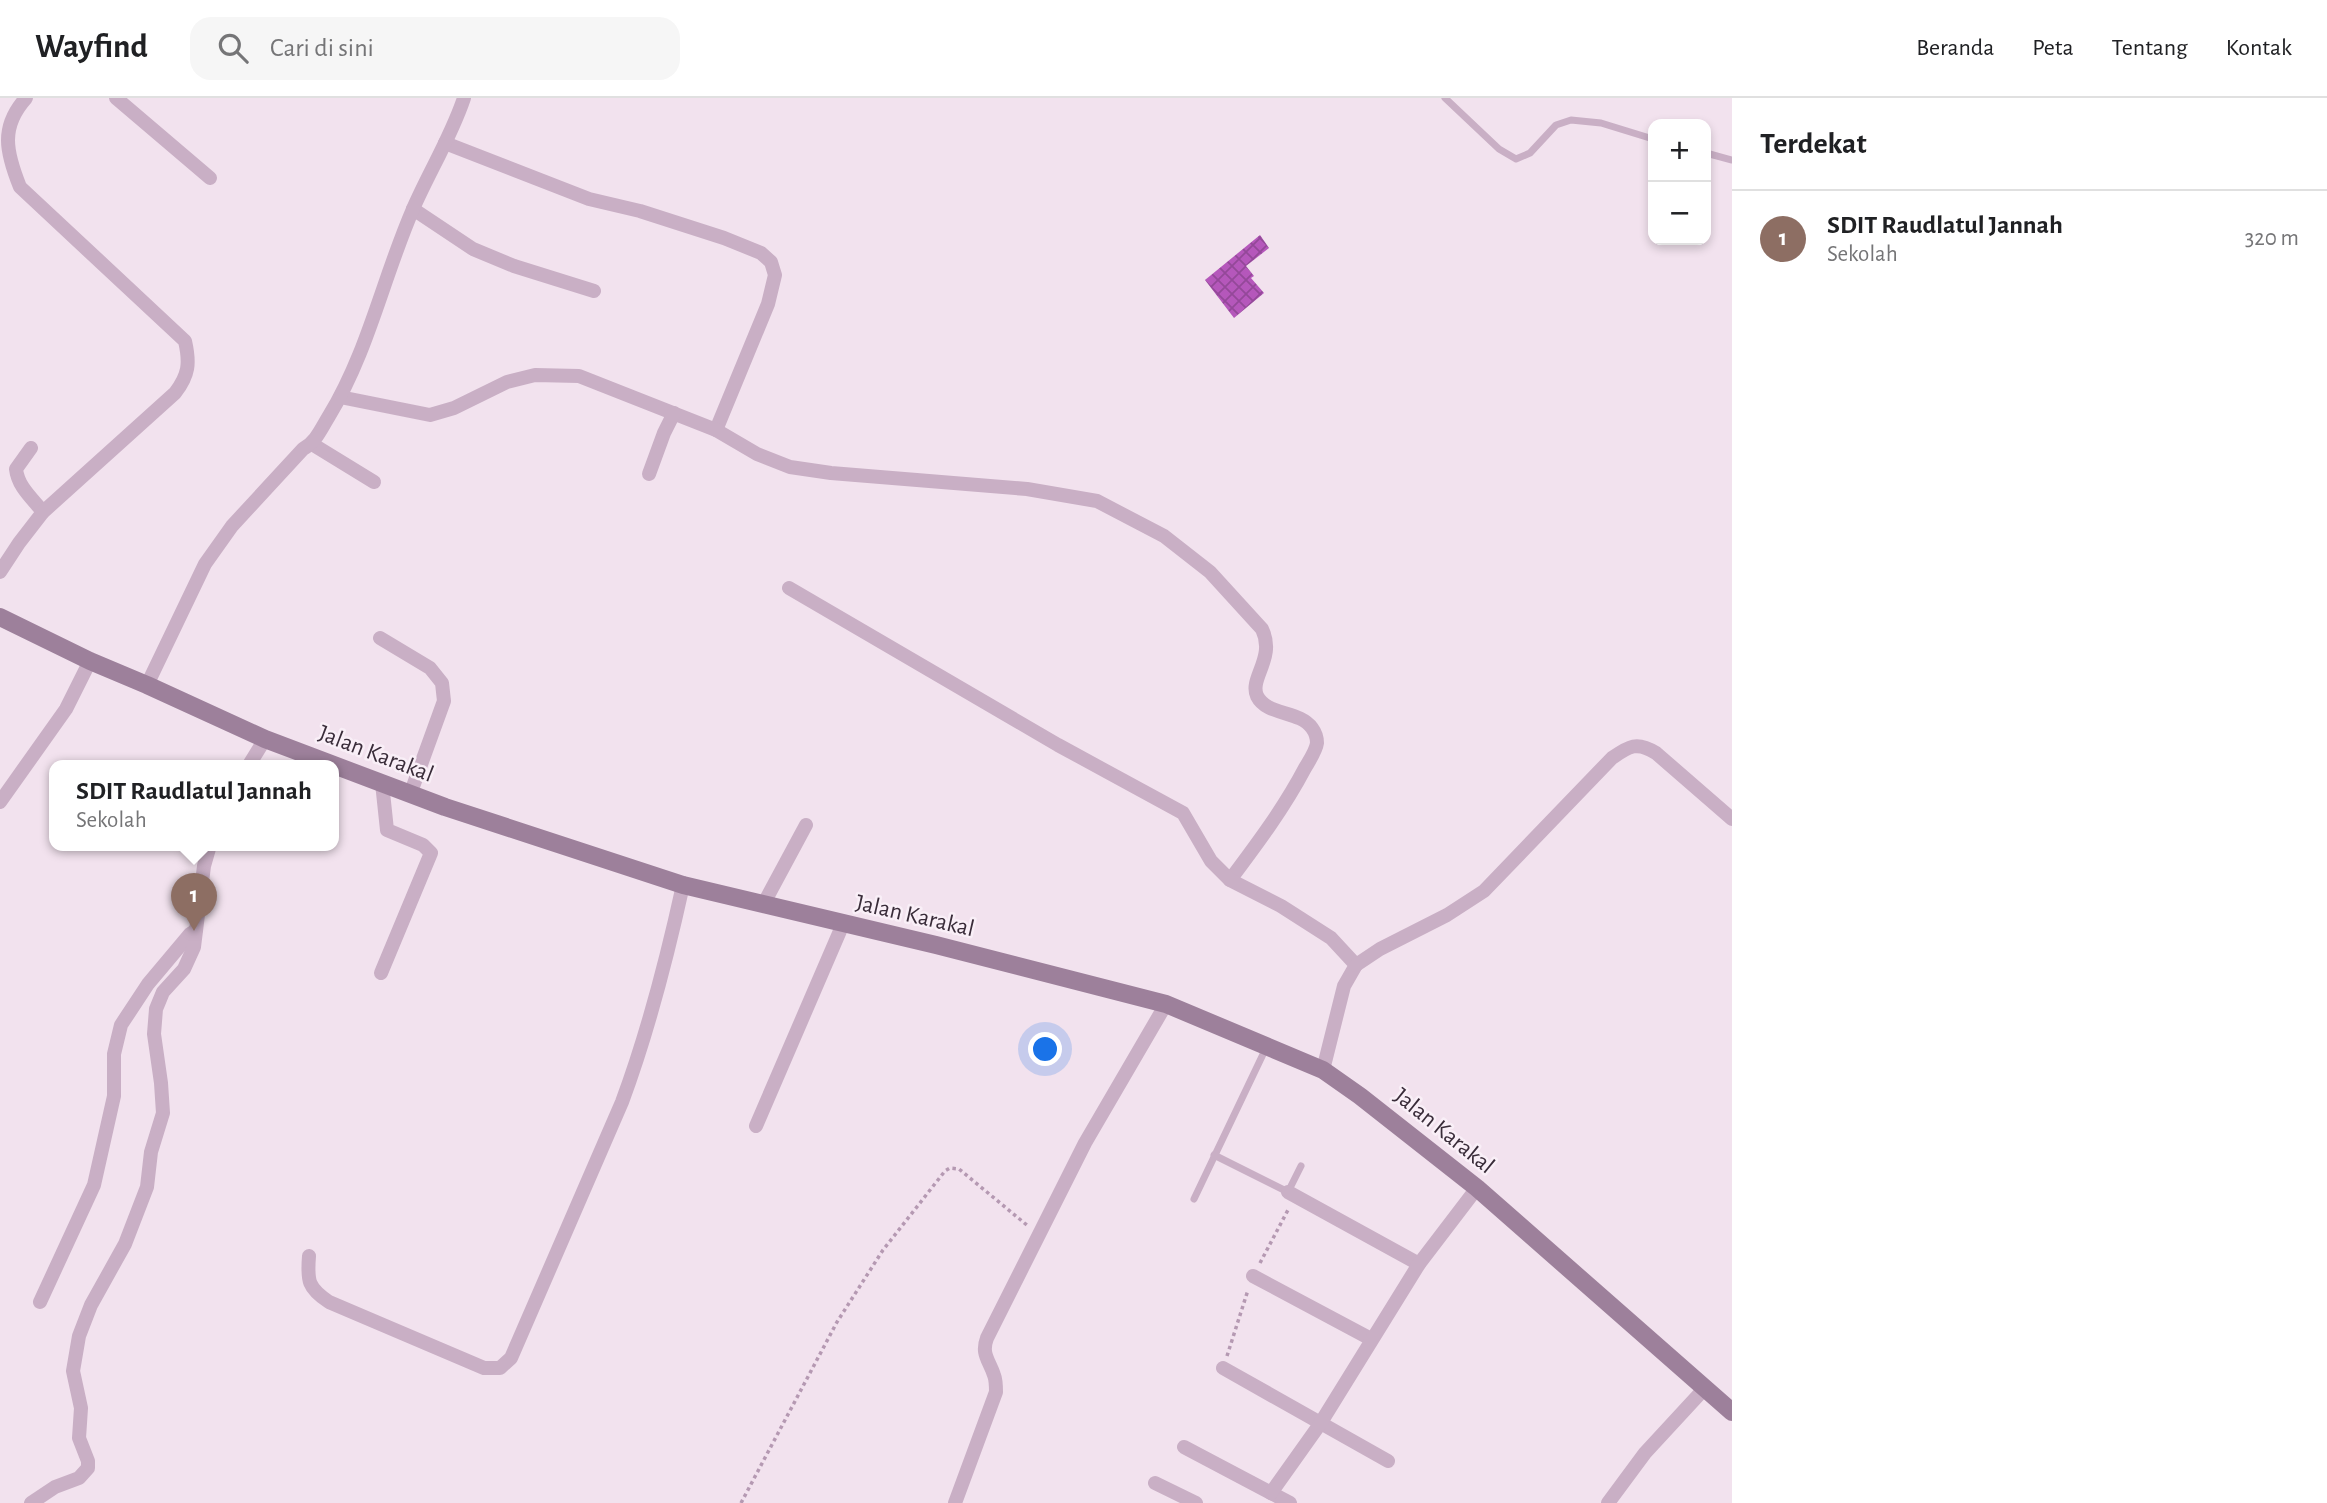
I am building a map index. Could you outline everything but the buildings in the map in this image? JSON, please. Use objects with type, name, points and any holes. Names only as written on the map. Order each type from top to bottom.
[{"type":"main road","name":"Jalan Karakal","points":[[0,617],[90,661],[265,739],[321,760]]},
{"type":"main road","name":"Jalan Karakal","points":[[339,767],[445,807],[683,885],[1166,1004],[1323,1070],[1477,1188],[1732,1412]]},
{"type":"street","points":[[0,572],[43,512],[175,393],[185,380],[190,362],[185,341],[20,187],[11,164],[7,124],[13,110],[26,98]]},
{"type":"street","points":[[117,98],[210,177]]},
{"type":"street","points":[[147,685],[205,564],[232,526],[303,449],[312,444],[340,397],[368,337],[413,209],[464,98]]},
{"type":"street","points":[[445,143],[589,199],[640,211],[724,238],[761,253],[771,262],[775,275],[768,304],[716,430]]},
{"type":"street","points":[[413,209],[473,249],[514,266],[594,291]]},
{"type":"street","points":[[340,397],[430,415],[454,408],[507,382],[535,375],[579,376],[716,430],[757,454],[790,467],[831,473],[1027,489],[1097,501],[1164,536],[1210,572],[1262,629],[1268,648],[1256,685],[1256,695],[1267,706],[1302,719],[1311,726],[1317,746],[1268,828],[1230,880]]},
{"type":"street","points":[[649,474],[674,413]]},
{"type":"street","points":[[312,444],[374,482]]},
{"type":"street","points":[[31,448],[16,469],[17,478],[43,512]]},
{"type":"street","points":[[789,588],[1059,745],[1183,813],[1211,861],[1230,880],[1281,906],[1331,938],[1356,965]]},
{"type":"street","points":[[380,638],[430,668],[442,683],[444,701],[411,792]]},
{"type":"street","points":[[0,802],[66,709],[90,661]]},
{"type":"street","points":[[252,760],[265,739]]},
{"type":"street","points":[[1323,1070],[1344,986],[1356,965],[1380,949],[1447,915],[1484,891],[1612,758],[1628,747],[1645,746],[1656,753],[1732,819]]},
{"type":"street","points":[[381,973],[430,853],[424,845],[387,830],[382,783]]},
{"type":"street","points":[[763,905],[806,825]]},
{"type":"street","points":[[31,1503],[55,1487],[79,1478],[88,1468],[79,1438],[81,1408],[73,1371],[79,1336],[91,1305],[125,1244],[147,1186],[151,1152],[163,1113],[154,1034],[156,1009],[163,992],[184,969],[194,947],[208,851]]},
{"type":"street","points":[[309,1256],[307,1276],[313,1292],[329,1302],[484,1368],[500,1368],[511,1357],[622,1102],[637,1062],[669,948],[683,885]]},
{"type":"street","points":[[756,1126],[843,924]]},
{"type":"street","points":[[40,1302],[94,1185],[114,1096],[114,1054],[121,1025],[148,984],[196,930]]},
{"type":"street","points":[[954,1503],[996,1392],[995,1376],[985,1358],[983,1347],[1085,1143],[1166,1004]]},
{"type":"street","points":[[1271,1493],[1320,1424],[1419,1264],[1477,1188]]},
{"type":"street","points":[[1292,1194],[1419,1264]]},
{"type":"street","points":[[1253,1276],[1371,1339]]},
{"type":"street","points":[[1223,1368],[1388,1461]]},
{"type":"street","points":[[1608,1503],[1645,1453],[1705,1388]]},
{"type":"street","points":[[1184,1447],[1290,1503]]},
{"type":"street","points":[[1155,1483],[1196,1503]]},
{"type":"lane","points":[[1446,98],[1499,149],[1516,159],[1530,153],[1556,125],[1571,120],[1601,123],[1648,137]]},
{"type":"lane","points":[[1711,154],[1732,160]]},
{"type":"lane","points":[[1194,1199],[1266,1047]]},
{"type":"lane","points":[[1214,1155],[1292,1194],[1301,1166]]},
{"type":"path","points":[[740,1503],[837,1322],[883,1250],[945,1171],[950,1168],[959,1169],[1040,1236]]},
{"type":"path","points":[[1223,1368],[1253,1276],[1292,1194]]},
{"type":"place","name":"SDIT Raudlatul Jannah","points":[[194,931]]}]
